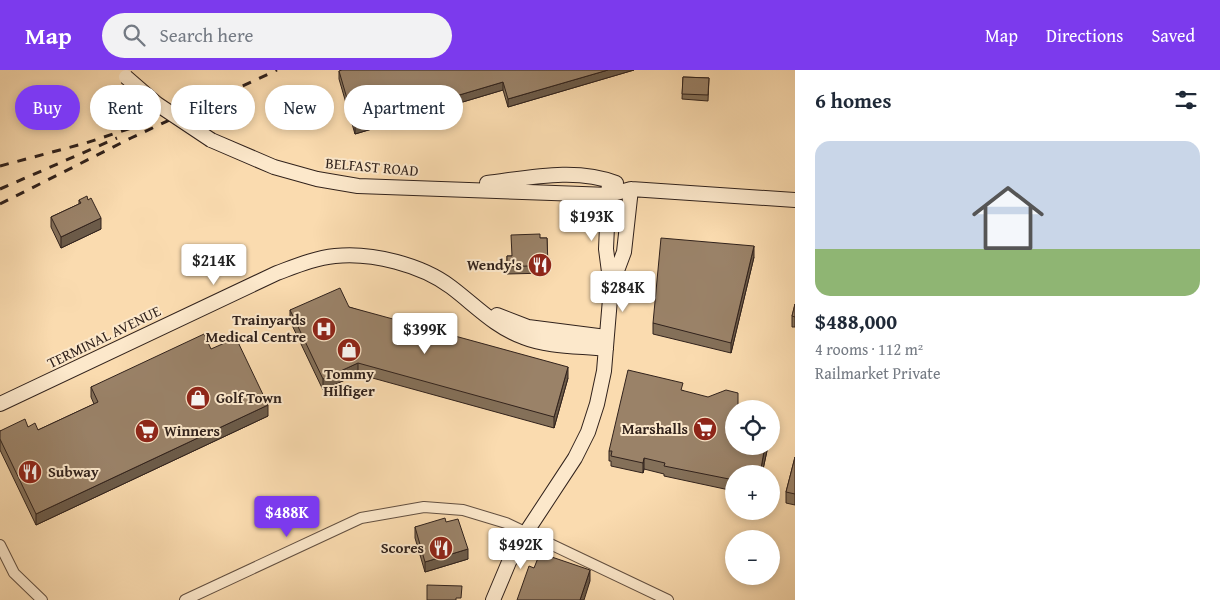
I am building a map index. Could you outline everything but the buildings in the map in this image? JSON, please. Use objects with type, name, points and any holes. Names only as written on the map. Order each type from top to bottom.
[{"type":"street","name":"BELFAST ROAD","points":[[122,74],[157,104],[211,140],[274,167],[317,179],[383,188],[444,188],[609,195],[631,189]]},
{"type":"street","name":"BELFAST ROAD","points":[[444,188],[548,176],[584,176],[609,181],[631,189],[795,200]]},
{"type":"street","points":[[493,600],[509,562],[571,464],[588,432],[600,394],[611,287],[606,250],[609,181]]},
{"type":"street","points":[[611,287],[624,252],[631,189]]},
{"type":"street","name":"TERMINAL AVENUE","points":[[0,404],[242,289],[295,266],[337,256],[364,257],[411,268],[440,280],[501,326],[523,337],[549,343],[606,343]]},
{"type":"street","points":[[185,600],[326,532],[375,514],[424,507],[451,508],[491,517],[527,531],[668,600]]},
{"type":"street","points":[[0,545],[14,573],[22,583],[42,600]]},
{"type":"railway","points":[[0,204],[131,138],[277,70]]},
{"type":"railway","points":[[0,166],[86,143],[125,130]]},
{"type":"railway","points":[[0,189],[117,138]]},
{"type":"place","name":"Wendy's","points":[[540,265]]},
{"type":"place","name":"Trainyards Medical Centre","points":[[324,329]]},
{"type":"place","name":"Tommy Hilfiger","points":[[349,350]]},
{"type":"place","name":"Golf Town","points":[[198,398]]},
{"type":"place","name":"Marshalls","points":[[705,429]]},
{"type":"place","name":"Winners","points":[[147,431]]},
{"type":"place","name":"Subway","points":[[30,472]]},
{"type":"place","name":"Scores","points":[[441,548]]}]
